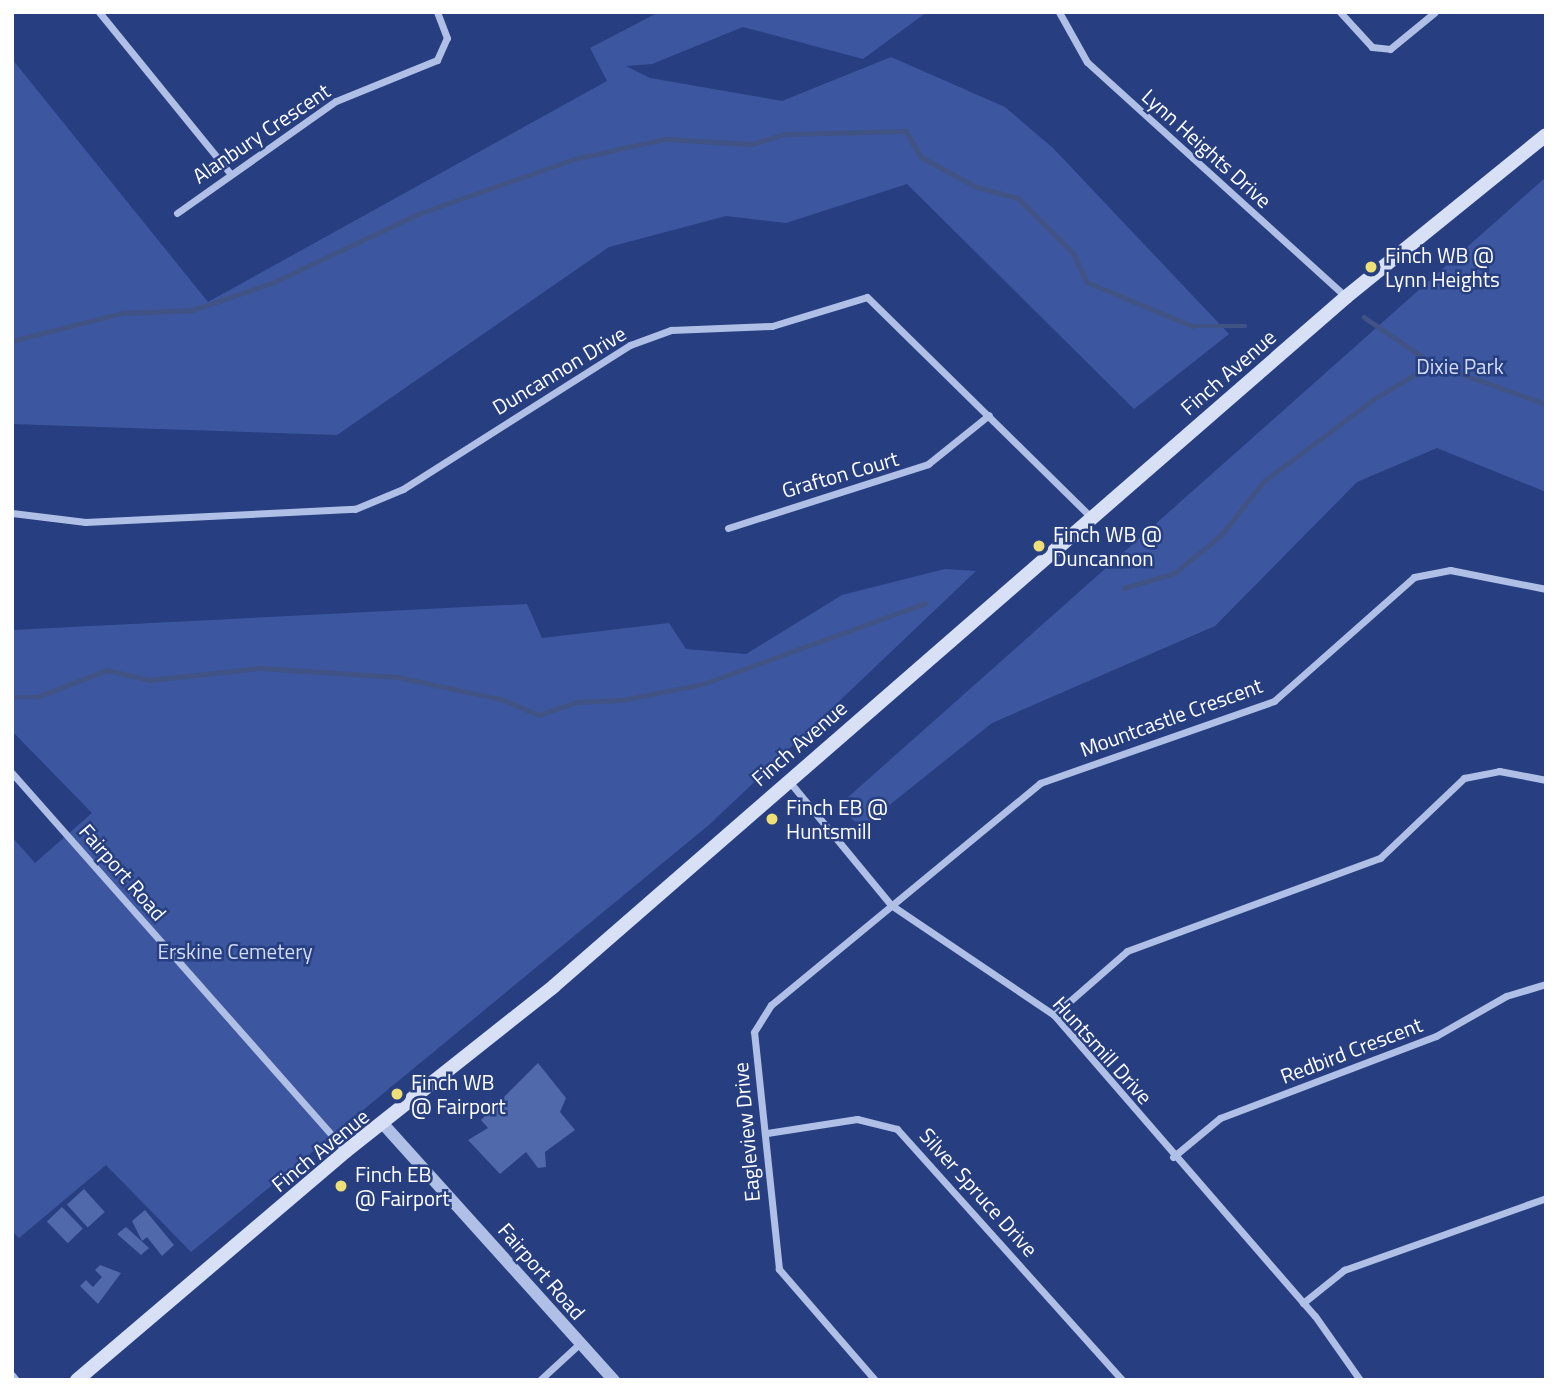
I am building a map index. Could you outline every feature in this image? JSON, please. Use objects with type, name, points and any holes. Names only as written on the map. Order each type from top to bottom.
[{"type":"main road","name":"Finch Avenue","points":[[77,1380],[346,1151],[385,1126],[554,986],[788,779],[1346,297],[1546,135]]},
{"type":"street","points":[[99,12],[228,172]]},
{"type":"street","name":"Alanbury Crescent","points":[[177,213],[228,172],[337,101],[436,60],[447,38],[436,12]]},
{"type":"street","name":"Lynn Heights Drive","points":[[1059,12],[1087,62],[1346,297]]},
{"type":"street","points":[[1340,12],[1372,47],[1390,49],[1435,12]]},
{"type":"street","name":"Duncannon Drive","points":[[12,513],[85,522],[355,509],[403,489],[630,345],[671,330],[772,326],[867,297],[1092,518]]},
{"type":"street","name":"Grafton Court","points":[[728,528],[928,464],[989,415]]},
{"type":"street","name":"Mountcastle Crescent","points":[[891,905],[1040,783],[1273,701],[1414,577],[1450,570],[1546,589]]},
{"type":"street","points":[[1054,1015],[1127,951],[1380,858],[1464,778],[1500,771],[1546,780]]},
{"type":"street","name":"Fairport Road","points":[[12,773],[346,1151]]},
{"type":"street","name":"Huntsmill Drive","points":[[788,779],[891,905],[1054,1015],[1173,1157],[1303,1303],[1360,1380]]},
{"type":"street","name":"Eagleview Drive","points":[[875,1380],[779,1269],[767,1133],[754,1032],[771,1005],[891,905]]},
{"type":"street","name":"Redbird Crescent","points":[[1173,1157],[1220,1118],[1437,1036],[1506,996],[1546,984]]},
{"type":"street","name":"Silver Spruce Drive","points":[[767,1133],[857,1119],[897,1129],[1122,1380]]},
{"type":"street","name":"Fairport Road","points":[[385,1126],[614,1380]]},
{"type":"street","points":[[1303,1303],[1344,1270],[1546,1198]]},
{"type":"street","points":[[540,1380],[579,1343]]},
{"type":"street","points":[[12,1375],[16,1380]]},
{"type":"green space","points":[[659,12],[927,12],[863,59],[743,27],[652,64],[626,66],[650,78],[782,101],[891,57],[1005,107],[1053,148],[1229,334],[1134,409],[907,184],[786,223],[726,216],[609,247],[337,435],[12,424],[12,59],[208,302],[607,81],[590,48]]},
{"type":"green space","name":"Dixie Park","points":[[1546,177],[1546,492],[1437,448],[1357,482],[1215,626],[992,723],[862,827],[837,807]]},
{"type":"green space","name":"Erskine Cemetery","points":[[945,569],[976,571],[710,824],[191,1252],[106,1165],[19,1238],[12,1231],[12,837],[35,863],[92,813],[12,731],[12,630],[527,604],[542,638],[669,623],[686,649],[746,654],[842,595]]},
{"type":"building","points":[[538,1063],[566,1098],[560,1112],[575,1130],[545,1152],[546,1167],[538,1168],[526,1152],[500,1174],[468,1140],[488,1128],[481,1120]]},
{"type":"building","points":[[84,1189],[105,1212],[88,1227],[67,1204]]},
{"type":"building","points":[[62,1207],[83,1229],[68,1243],[47,1222]]},
{"type":"building","points":[[145,1210],[174,1245],[162,1256],[147,1237],[142,1241],[132,1221]]},
{"type":"building","points":[[126,1227],[149,1248],[141,1255],[117,1234]]},
{"type":"building","points":[[100,1265],[121,1273],[98,1304],[80,1286],[86,1280],[93,1287],[102,1277],[95,1270]]},
{"type":"waterway","points":[[12,341],[123,313],[193,310],[272,283],[418,214],[574,159],[665,139],[752,144],[785,134],[906,131],[921,157],[977,187],[1018,198],[1074,254],[1087,282],[1192,326],[1245,326]]},
{"type":"waterway","points":[[1364,317],[1433,364],[1546,404]]},
{"type":"waterway","points":[[1124,588],[1175,573],[1221,535],[1264,481],[1374,399],[1433,364]]},
{"type":"waterway","points":[[12,697],[37,697],[107,670],[150,680],[261,668],[398,677],[501,699],[539,715],[576,702],[622,700],[703,684],[925,603]]},
{"type":"place","name":"Finch WB @ Lynn Heights","points":[[1371,267]]},
{"type":"place","name":"Finch WB @ Duncannon","points":[[1039,546]]},
{"type":"place","name":"Finch EB @ Huntsmill","points":[[772,819]]},
{"type":"place","name":"Finch WB @ Fairport","points":[[397,1094]]},
{"type":"place","name":"Finch EB @ Fairport","points":[[341,1186]]}]
